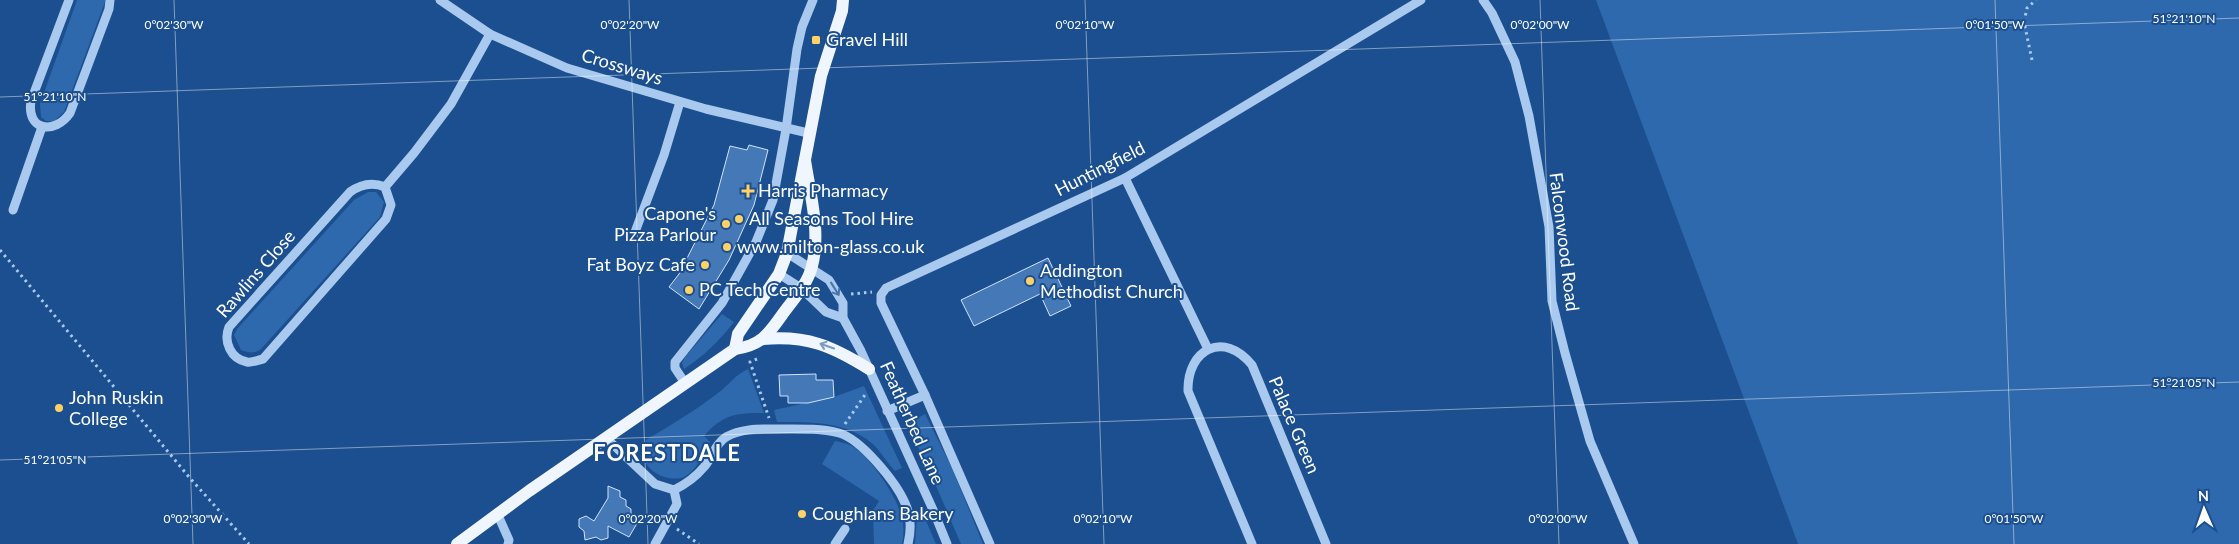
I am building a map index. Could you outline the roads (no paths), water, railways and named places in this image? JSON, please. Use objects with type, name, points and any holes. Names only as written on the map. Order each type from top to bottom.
[{"type":"main road","points":[[735,349],[738,334],[779,274],[787,253],[805,160],[808,134],[821,76],[842,6],[852,0]]},
{"type":"main road","points":[[457,544],[497,513],[685,382],[735,349],[750,347],[762,339],[801,288],[812,268],[816,236],[805,160]]},
{"type":"main road","points":[[762,339],[790,338],[813,341],[835,348],[872,374]]},
{"type":"street","points":[[69,0],[31,102],[32,117],[42,127],[53,128],[70,114],[109,9],[110,0]]},
{"type":"street","name":"Crossways","points":[[440,0],[490,34],[567,68],[680,102],[808,134]]},
{"type":"street","points":[[685,382],[675,368],[675,362],[722,303],[756,242],[773,200],[786,129],[797,49],[813,0]]},
{"type":"street","name":"Huntingfield","points":[[925,394],[881,304],[881,295],[886,288],[1125,178],[1421,0]]},
{"type":"street","name":"Falconwood Road","points":[[1483,0],[1492,12],[1515,62],[1528,116],[1549,227],[1552,301],[1565,353],[1590,442],[1634,544]]},
{"type":"street","points":[[385,187],[414,153],[451,104],[490,34]]},
{"type":"street","points":[[635,232],[664,155],[680,102]]},
{"type":"street","points":[[13,210],[42,127]]},
{"type":"street","points":[[1125,178],[1208,349],[1199,355],[1193,365],[1188,382],[1188,391],[1252,544]]},
{"type":"street","name":"Rawlins Close","points":[[364,185],[385,187],[390,205],[386,219],[263,359],[246,362],[232,355],[227,344],[226,334],[229,327],[350,192],[364,185]]},
{"type":"street","name":"Featherbed Lane","points":[[787,253],[830,280],[843,303],[843,318],[872,374],[947,544]]},
{"type":"street","points":[[779,274],[801,288],[826,312],[843,318]]},
{"type":"street","name":"Palace Green","points":[[1208,349],[1219,347],[1240,352],[1252,365],[1326,544]]},
{"type":"street","points":[[887,411],[925,394],[990,544]]},
{"type":"street","points":[[606,438],[656,484],[674,490],[688,483],[705,467],[718,444],[726,437],[754,428],[809,428],[840,433],[854,440],[868,452],[905,502],[910,533],[908,544]]},
{"type":"street","points":[[655,544],[676,504],[674,490]]},
{"type":"street","points":[[497,513],[509,540],[508,544]]},
{"type":"street","points":[[835,544],[845,529]]},
{"type":"place","name":"Gravel Hill","points":[[816,40]]},
{"type":"place","name":"Harris Pharmacy","points":[[748,191]]},
{"type":"place","name":"All Seasons Tool Hire","points":[[739,219]]},
{"type":"place","name":"Capone's Pizza Parlour","points":[[726,224]]},
{"type":"place","name":"www.milton-glass.co.uk","points":[[727,247]]},
{"type":"place","name":"Fat Boyz Cafe","points":[[705,265]]},
{"type":"place","name":"Addington Methodist Church","points":[[1030,281]]},
{"type":"place","name":"PC Tech Centre","points":[[689,290]]},
{"type":"place","name":"John Ruskin College","points":[[59,408]]},
{"type":"place","name":"Coughlans Bakery","points":[[802,514]]},
{"type":"district","name":"FORESTDALE","points":[[667,453]]}]
